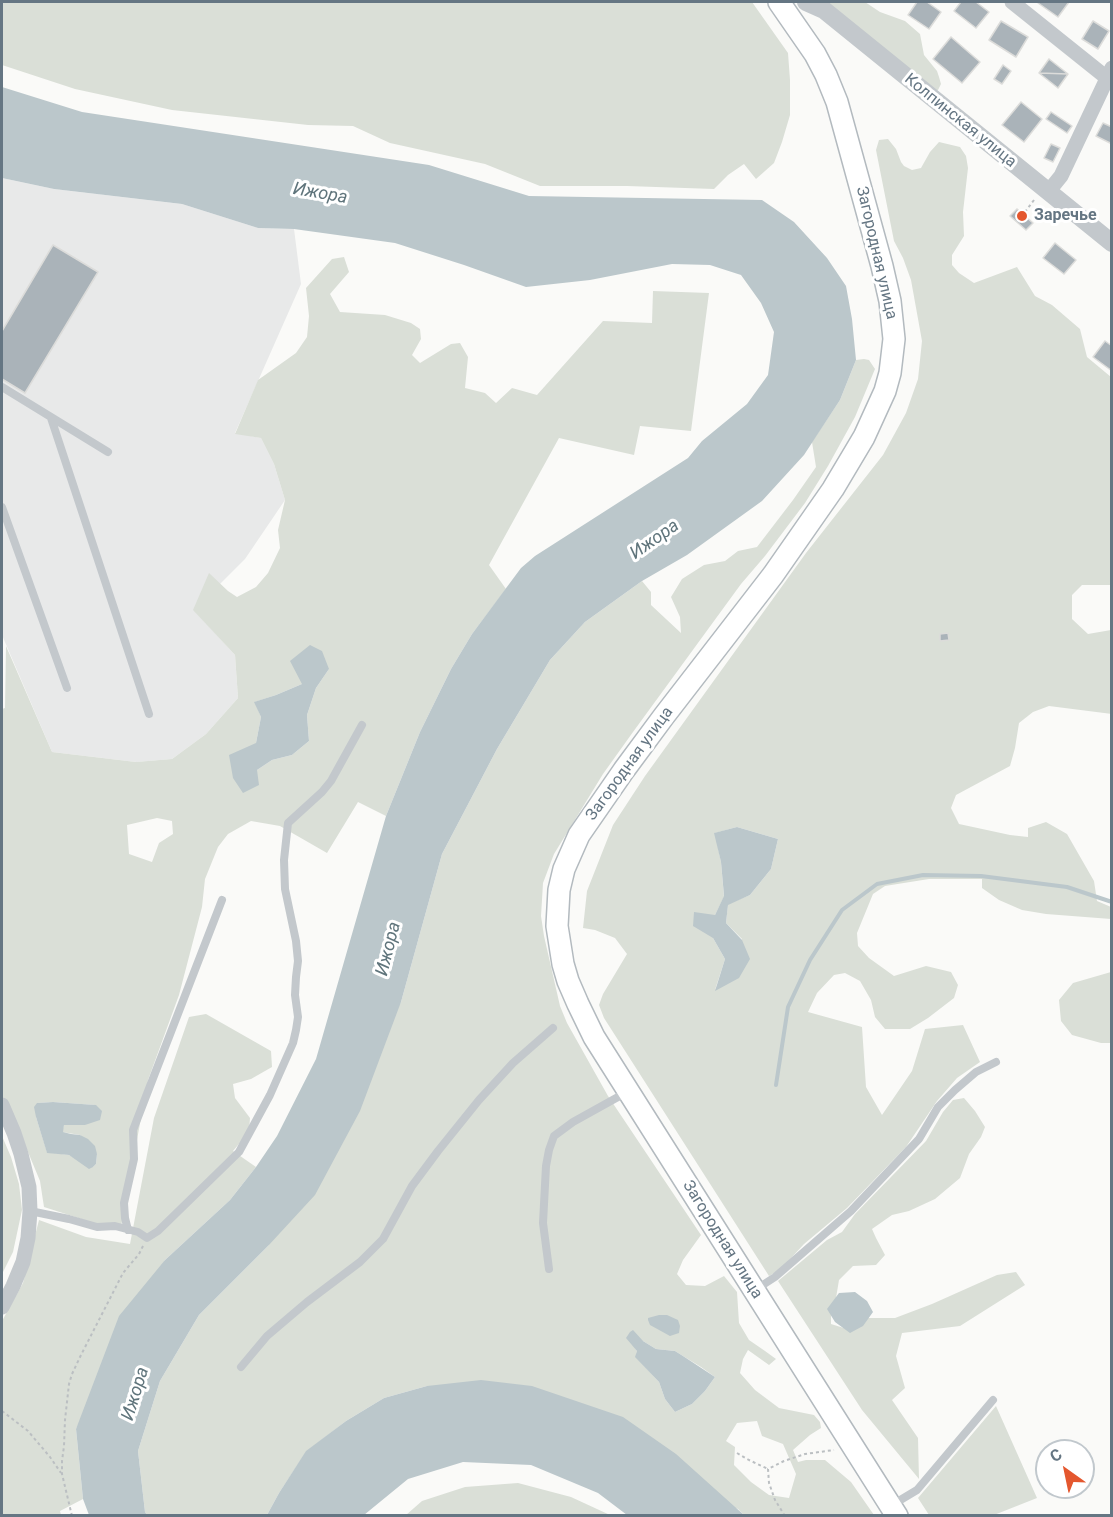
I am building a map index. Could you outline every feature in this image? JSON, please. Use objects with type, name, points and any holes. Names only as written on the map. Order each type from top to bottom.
[{"type":"main road","name":"Загородная улица","points":[[779,2],[815,54],[837,102],[890,301],[894,339],[890,373],[885,391],[864,437],[833,489],[773,575],[624,770],[579,835],[564,869],[557,926],[563,964],[578,1004],[594,1037],[894,1510]]},
{"type":"street","name":"Колпинская улица","points":[[806,2],[824,10],[1112,243]]},
{"type":"street","points":[[1012,2],[1110,76],[1061,176],[1048,192]]},
{"type":"street","points":[[2,1105],[21,1154],[29,1187],[30,1211],[23,1262],[2,1306]]},
{"type":"lane","points":[[2,387],[108,452]]},
{"type":"lane","points":[[51,418],[149,714]]},
{"type":"lane","points":[[2,507],[67,688]]},
{"type":"lane","points":[[30,1211],[97,1227],[115,1226],[138,1232],[147,1239],[239,1152],[270,1095],[293,1043],[298,1017],[295,995],[298,961],[296,941],[285,889],[284,860],[288,823],[331,781],[362,725]]},
{"type":"lane","points":[[128,1230],[124,1203],[134,1159],[133,1130],[222,900]]},
{"type":"lane","points":[[241,1367],[267,1336],[360,1262],[383,1239],[412,1186],[445,1142],[513,1063],[553,1028]]},
{"type":"lane","points":[[753,1290],[775,1277],[851,1211],[919,1139],[938,1107],[975,1072],[996,1062]]},
{"type":"lane","points":[[549,1269],[543,1222],[546,1166],[554,1136],[573,1122],[629,1091]]},
{"type":"lane","points":[[894,1510],[918,1490],[993,1400]]},
{"type":"path","points":[[72,1515],[62,1474],[69,1384],[123,1273],[139,1254],[147,1239]]},
{"type":"path","points":[[2,1411],[28,1431],[62,1474]]},
{"type":"path","points":[[768,1469],[805,1454],[832,1451],[851,1441]]},
{"type":"path","points":[[737,1452],[768,1469]]},
{"type":"path","points":[[768,1469],[769,1483],[775,1500],[785,1515]]},
{"type":"shaded area","points":[[2,2],[752,2],[788,53],[790,115],[774,163],[756,179],[744,164],[714,189],[540,186],[485,164],[390,143],[353,126],[308,125],[172,110],[75,89],[2,65]]},
{"type":"shaded area","points":[[820,2],[865,2],[880,12],[905,21],[920,34],[924,55],[939,77],[941,84],[938,90],[932,92]]},
{"type":"shaded area","points":[[888,139],[904,166],[912,170],[921,168],[939,142],[960,147],[966,156],[968,168],[963,212],[964,236],[952,255],[952,265],[974,283],[1017,267],[1035,296],[1052,305],[1080,329],[1087,357],[1111,377],[1111,585],[1082,585],[1072,595],[1072,619],[1088,634],[1111,630],[1112,714],[1049,706],[1033,712],[1019,723],[1010,766],[956,795],[951,808],[959,824],[1028,837],[1028,828],[1046,822],[1067,834],[1094,881],[1097,901],[1111,907],[1111,919],[1022,910],[999,900],[982,888],[982,879],[929,879],[885,886],[873,894],[857,933],[858,946],[869,958],[894,976],[926,966],[951,972],[958,985],[954,998],[910,1029],[885,1029],[875,1017],[871,1000],[860,981],[845,973],[834,975],[817,993],[808,1012],[862,1027],[866,1087],[882,1115],[912,1071],[925,1029],[963,1025],[980,1062],[957,1078],[937,1101],[906,1147],[847,1208],[804,1244],[781,1269],[769,1276],[604,1018],[599,1005],[627,954],[615,938],[583,928],[587,891],[613,825],[645,776],[806,553],[883,455],[906,413],[918,379],[922,341],[911,280],[894,241],[876,150],[879,140]],"holes":[[[737,827],[778,839],[771,869],[750,895],[728,904],[726,923],[742,939],[715,990],[725,959],[713,938],[715,915],[724,897],[721,862],[715,833]]]},
{"type":"shaded area","points":[[2,178],[54,189],[182,204],[258,228],[294,229],[301,284],[235,433],[261,438],[274,464],[285,500],[245,559],[194,610],[235,655],[238,698],[206,734],[172,759],[136,762],[52,752],[2,635]]},
{"type":"shaded area","points":[[344,257],[349,272],[330,294],[340,312],[385,315],[411,323],[420,329],[421,339],[412,355],[420,363],[451,344],[460,343],[468,357],[465,388],[485,393],[496,403],[512,388],[537,395],[603,321],[652,323],[653,291],[709,293],[691,431],[640,426],[634,455],[559,438],[489,565],[506,589],[472,634],[451,669],[420,732],[386,816],[358,802],[327,853],[280,826],[251,821],[228,834],[218,847],[205,879],[202,907],[179,995],[148,1080],[121,1227],[94,1223],[44,1207],[40,1181],[2,1098],[2,709],[5,708],[6,646],[52,752],[136,762],[172,759],[206,734],[238,698],[235,655],[193,610],[209,573],[237,597],[256,587],[268,573],[280,548],[278,530],[285,500],[274,464],[261,438],[235,434],[258,380],[296,353],[307,337],[309,316],[306,288],[332,259]],"holes":[[[329,669],[316,688],[307,715],[309,741],[292,755],[272,760],[257,770],[256,743],[261,717],[255,702],[302,684]],[[157,818],[172,821],[173,834],[159,843],[152,862],[129,854],[127,825]],[[38,1103],[95,1105],[85,1125],[64,1125],[62,1132],[80,1135],[97,1154],[96,1164],[93,1167],[69,1155],[47,1152],[36,1117]]]},
{"type":"shaded area","points":[[856,360],[869,360],[875,369],[855,417],[828,466],[805,503],[741,584],[603,774],[554,854],[543,883],[541,916],[560,1006],[567,1023],[608,1096],[701,1235],[683,1260],[677,1274],[686,1285],[705,1286],[724,1276],[737,1292],[739,1323],[749,1340],[776,1359],[769,1365],[748,1350],[740,1373],[755,1390],[779,1408],[814,1415],[820,1422],[821,1428],[793,1450],[798,1462],[825,1460],[851,1482],[874,1515],[744,1515],[738,1509],[427,1386],[384,1398],[346,1421],[306,1452],[267,1515],[147,1515],[138,1451],[160,1381],[199,1315],[268,1246],[401,1002],[442,854],[497,749],[550,660],[585,622],[642,581],[651,592],[651,605],[681,633],[680,617],[671,597],[682,579],[704,565],[725,561],[738,551],[757,547],[816,467],[812,442],[840,400]],"holes":[[[643,1341],[656,1349],[675,1351],[715,1377],[692,1404],[675,1412],[665,1399],[659,1382],[636,1357],[635,1348]],[[757,1421],[762,1436],[783,1444],[796,1474],[789,1498],[769,1495],[751,1482],[734,1465],[735,1447],[726,1441],[737,1423]]]},
{"type":"shaded area","points":[[1111,972],[1111,1043],[1101,1043],[1072,1035],[1061,1021],[1059,1000],[1073,983]]},
{"type":"shaded area","points":[[206,1014],[271,1051],[272,1067],[251,1079],[233,1084],[235,1098],[250,1118],[249,1132],[233,1151],[256,1167],[230,1200],[165,1260],[76,1429],[83,1499],[60,1511],[61,1515],[2,1516],[2,1321],[23,1283],[39,1220],[86,1237],[130,1244],[154,1118],[189,1017]]},
{"type":"shaded area","points":[[964,1098],[985,1127],[969,1154],[960,1178],[935,1199],[909,1211],[892,1215],[872,1229],[885,1255],[876,1265],[853,1266],[839,1280],[836,1298],[831,1308],[831,1324],[847,1329],[868,1318],[895,1318],[997,1275],[1016,1272],[1025,1285],[960,1326],[902,1333],[896,1356],[905,1388],[892,1400],[918,1438],[919,1479],[862,1410],[778,1281],[827,1240],[842,1232],[855,1214],[926,1141],[953,1100]]},
{"type":"shaded area","points":[[2,1136],[19,1184],[22,1210],[13,1252],[2,1274]]},
{"type":"shaded area","points":[[996,1406],[1035,1494],[1035,1499],[994,1515],[929,1515],[918,1498]]},
{"type":"shaded area","points":[[518,1483],[571,1497],[610,1515],[406,1515],[422,1501],[465,1487]]},
{"type":"water","name":"Ижора","points":[[2,87],[82,112],[429,165],[529,196],[762,200],[794,222],[827,258],[846,286],[852,319],[856,360],[840,400],[804,455],[762,501],[687,555],[642,581],[585,622],[550,660],[497,749],[442,854],[401,1002],[360,1111],[315,1195],[199,1315],[160,1381],[138,1451],[147,1515],[89,1515],[83,1499],[76,1429],[119,1316],[165,1260],[230,1200],[256,1167],[277,1136],[316,1059],[386,816],[420,732],[451,669],[472,634],[521,568],[535,556],[688,458],[702,441],[747,404],[768,375],[774,332],[761,303],[741,275],[710,265],[672,264],[590,280],[526,287],[395,243],[294,229],[258,228],[182,204],[54,189],[2,178]]},
{"type":"water","points":[[310,645],[322,651],[329,669],[316,688],[307,715],[309,741],[292,755],[272,760],[257,770],[259,785],[243,793],[233,778],[229,755],[256,743],[261,717],[254,702],[302,684],[290,661]]},
{"type":"water","points":[[737,827],[778,839],[771,869],[750,895],[728,905],[726,923],[742,940],[750,959],[739,978],[715,991],[725,959],[713,938],[693,926],[694,912],[715,915],[724,896],[721,862],[714,833]]},
{"type":"water","points":[[37,1103],[96,1105],[102,1111],[100,1120],[85,1125],[64,1125],[63,1132],[80,1135],[95,1146],[97,1154],[96,1164],[93,1167],[89,1169],[69,1155],[47,1153],[34,1107]]},
{"type":"water","points":[[855,1292],[867,1301],[873,1312],[863,1326],[850,1333],[835,1322],[827,1309],[839,1293]]},
{"type":"water","points":[[667,1315],[678,1320],[679,1333],[670,1336],[650,1325],[648,1318]]},
{"type":"water","points":[[633,1330],[643,1341],[656,1349],[675,1351],[715,1377],[692,1404],[675,1412],[665,1399],[659,1382],[635,1357],[637,1351],[626,1338]]},
{"type":"water","points":[[481,1380],[532,1386],[623,1417],[676,1454],[744,1515],[627,1515],[598,1493],[531,1465],[463,1462],[408,1479],[364,1515],[267,1515],[306,1451],[346,1421],[384,1398],[427,1386]]},
{"type":"building","points":[[917,2],[927,2],[941,12],[929,29],[908,15]]},
{"type":"building","points":[[961,2],[976,2],[989,12],[976,28],[954,11]]},
{"type":"building","points":[[1039,2],[1069,2],[1058,17]]},
{"type":"building","points":[[1001,21],[1028,37],[1016,57],[989,40]]},
{"type":"building","points":[[1093,21],[1109,31],[1098,49],[1082,39]]},
{"type":"building","points":[[951,37],[980,62],[962,83],[933,59]]},
{"type":"building","points":[[1049,59],[1068,74],[1039,73]]},
{"type":"building","points":[[1003,65],[1011,71],[1002,84],[994,79]]},
{"type":"building","points":[[1039,73],[1068,74],[1058,88]]},
{"type":"building","points":[[1021,102],[1042,119],[1024,142],[1002,125]]},
{"type":"building","points":[[1051,112],[1072,126],[1067,133],[1046,119]]},
{"type":"building","points":[[1103,123],[1112,127],[1110,143],[1096,136]]},
{"type":"building","points":[[1051,144],[1060,148],[1053,162],[1044,158]]},
{"type":"building","points":[[1017,209],[1033,223],[1026,230],[1010,216]]},
{"type":"building","points":[[1055,243],[1076,260],[1064,274],[1043,258]]},
{"type":"building","points":[[53,245],[98,272],[25,393],[2,379],[2,331]]},
{"type":"building","points":[[1105,341],[1112,346],[1112,371],[1093,357]]},
{"type":"building","points":[[948,633],[949,640],[940,641],[940,634]]},
{"type":"waterway","points":[[776,1085],[788,1007],[810,960],[842,910],[877,884],[923,875],[981,876],[1067,887],[1112,902]]},
{"type":"place","name":"Заречье","points":[[1022,216]]}]
